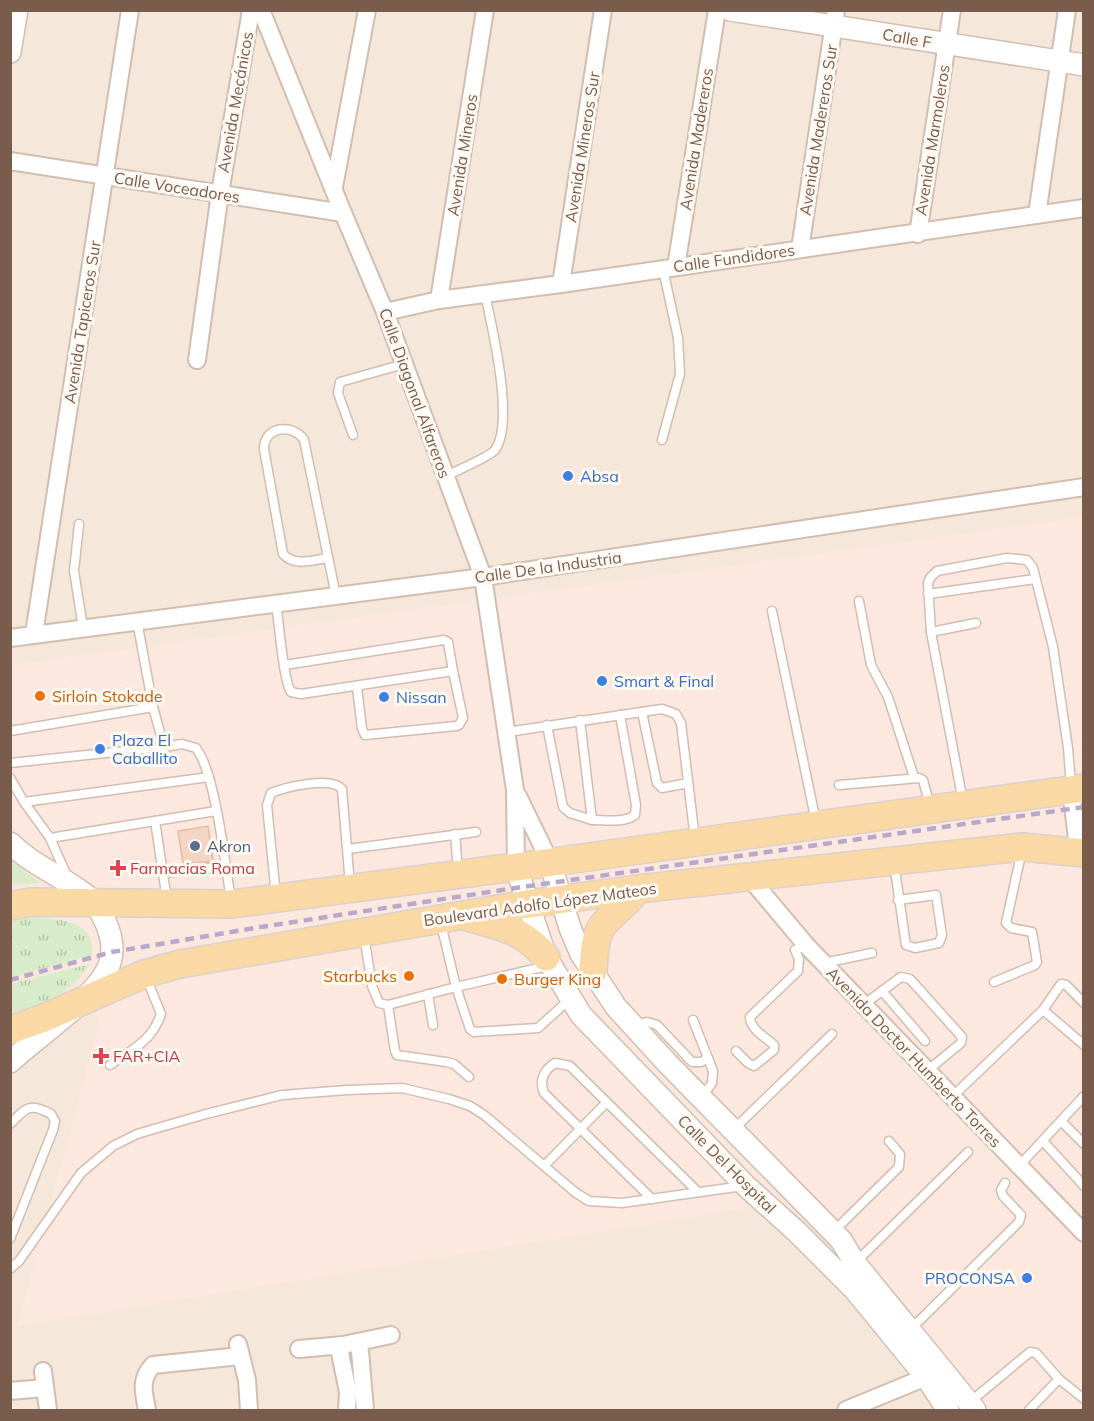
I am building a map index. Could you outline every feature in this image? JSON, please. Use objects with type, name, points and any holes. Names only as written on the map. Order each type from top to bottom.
[{"type":"main road","points":[[10,906],[31,902],[232,904],[1077,789]]},
{"type":"main road","name":"Boulevard Adolfo López Mateos","points":[[10,1030],[77,1004],[144,974],[180,964],[449,916],[638,889],[1022,847],[1082,854]]},
{"type":"main road","points":[[592,972],[602,927],[638,889]]},
{"type":"main road","points":[[449,916],[525,937],[548,961]]},
{"type":"street","points":[[10,52],[17,10]]},
{"type":"street","name":"Avenida Tapiceros Sur","points":[[34,634],[130,10]]},
{"type":"street","name":"Avenida Mecánicos","points":[[196,360],[219,193],[251,10]]},
{"type":"street","name":"Calle Diagonal Alfareros","points":[[261,10],[385,312],[483,577],[515,790],[516,867]]},
{"type":"street","points":[[333,188],[368,10]]},
{"type":"street","name":"Avenida Mineros","points":[[440,300],[485,10]]},
{"type":"street","name":"Avenida Mineros Sur","points":[[561,284],[603,10]]},
{"type":"street","name":"Avenida Madereros","points":[[669,268],[717,10]]},
{"type":"street","name":"Calle F","points":[[730,10],[835,18],[947,45],[1083,65]]},
{"type":"street","name":"Avenida Marmoleros","points":[[918,234],[952,10]]},
{"type":"street","points":[[1038,215],[1067,10]]},
{"type":"street","name":"Avenida Madereros Sur","points":[[800,249],[835,18]]},
{"type":"street","name":"Calle Voceadores","points":[[10,161],[343,213]]},
{"type":"street","name":"Calle Fundidores","points":[[385,312],[440,300],[918,234],[1083,208]]},
{"type":"street","name":"Calle De la Industria","points":[[10,638],[483,577],[1083,488]]},
{"type":"street","points":[[1077,789],[1082,854]]},
{"type":"street","name":"Calle Diagonal Alfareros","points":[[515,790],[550,862]]},
{"type":"street","points":[[10,843],[22,854],[70,882],[96,903],[111,932],[112,952],[107,969],[96,985],[10,1062]]},
{"type":"street","name":"Calle Del Hospital","points":[[550,862],[570,928],[581,954],[616,1007],[701,1098],[841,1240],[855,1263],[972,1407]]},
{"type":"street","name":"Calle Del Hospital","points":[[516,867],[548,961],[581,1015],[746,1186],[797,1232],[855,1290],[926,1377],[948,1410]]},
{"type":"street","name":"Avenida Doctor Humberto Torres","points":[[749,877],[807,945],[863,1005],[1083,1233]]},
{"type":"street","points":[[347,1410],[348,1392],[340,1353],[349,1344],[357,1341],[391,1335]]},
{"type":"street","points":[[299,1349],[358,1345],[365,1410]]},
{"type":"street","points":[[147,1410],[142,1385],[147,1372],[153,1365],[240,1350],[247,1380],[249,1410]]},
{"type":"street","points":[[846,1410],[926,1377]]},
{"type":"street","points":[[10,1391],[44,1379],[48,1410]]},
{"type":"lane","points":[[662,440],[680,374],[669,268]]},
{"type":"lane","points":[[446,476],[493,452],[499,440],[502,423],[499,363],[485,294]]},
{"type":"lane","points":[[353,435],[338,393],[340,382],[404,364]]},
{"type":"lane","points":[[328,558],[296,562],[289,560],[283,554],[264,449],[267,435],[278,430],[292,430],[299,433],[304,440],[336,596]]},
{"type":"lane","points":[[79,524],[74,571],[83,628]]},
{"type":"lane","points":[[964,805],[931,632],[928,583],[937,571],[1007,558],[1027,560],[1033,568],[1053,647],[1068,748],[1077,789]]},
{"type":"lane","points":[[928,594],[1035,579]]},
{"type":"lane","points":[[859,602],[872,665],[888,697],[914,777]]},
{"type":"lane","points":[[276,603],[288,688],[296,694],[357,687],[453,671]]},
{"type":"lane","points":[[772,611],[817,825]]},
{"type":"lane","points":[[137,621],[153,707],[164,747]]},
{"type":"lane","points":[[931,632],[976,623]]},
{"type":"lane","points":[[285,665],[444,640],[448,642],[463,718],[456,726],[365,735],[362,729],[357,687]]},
{"type":"lane","points":[[10,731],[153,707]]},
{"type":"lane","points":[[507,732],[662,709],[671,711],[681,723],[695,842]]},
{"type":"lane","points":[[642,712],[657,783],[662,788],[668,789],[688,783]]},
{"type":"lane","points":[[547,725],[563,807],[570,813],[592,820],[620,820],[632,818],[635,815],[636,805],[620,715]]},
{"type":"lane","points":[[580,720],[592,820]]},
{"type":"lane","points":[[10,763],[182,744],[196,748],[205,763],[209,777],[232,904]]},
{"type":"lane","points":[[24,802],[209,777]]},
{"type":"lane","points":[[839,785],[914,777],[923,780],[931,809]]},
{"type":"lane","points":[[10,778],[50,838],[70,882]]},
{"type":"lane","points":[[276,898],[267,805],[271,793],[289,787],[327,782],[338,784],[344,796],[350,888]]},
{"type":"lane","points":[[50,838],[216,811]]},
{"type":"lane","points":[[155,821],[167,904]]},
{"type":"lane","points":[[348,849],[476,832]]},
{"type":"lane","points":[[455,834],[459,874]]},
{"type":"lane","points":[[994,982],[1036,964],[1033,934],[1011,928],[1006,923],[1022,847]]},
{"type":"lane","points":[[894,860],[898,900],[906,945],[915,948],[939,943],[942,935],[936,895],[898,900]]},
{"type":"lane","points":[[164,873],[226,866]]},
{"type":"lane","points":[[449,916],[456,987],[470,1029],[474,1032],[538,1028],[570,999]]},
{"type":"lane","points":[[363,931],[372,986],[379,1003],[388,1005],[548,961]]},
{"type":"lane","points":[[736,1051],[754,1066],[774,1050],[774,1045],[753,1027],[750,1017],[796,973],[799,963],[795,950],[807,945]]},
{"type":"lane","points":[[824,963],[872,953]]},
{"type":"lane","points":[[110,1065],[149,1038],[157,1028],[161,1014],[144,974]]},
{"type":"lane","points":[[863,1005],[902,977],[910,979],[962,1037],[961,1043],[927,1071]]},
{"type":"lane","points":[[952,1097],[1043,1010],[1062,984],[1066,985],[1083,1003]]},
{"type":"lane","points":[[882,992],[925,1041]]},
{"type":"lane","points":[[428,994],[433,1025]]},
{"type":"lane","points":[[388,1005],[397,1055],[454,1064],[470,1077]]},
{"type":"lane","points":[[1043,1010],[1083,1045]]},
{"type":"lane","points":[[693,1020],[713,1078],[701,1098]]},
{"type":"lane","points":[[633,1026],[647,1022],[657,1025],[692,1062],[701,1062],[708,1058]]},
{"type":"lane","points":[[733,1130],[832,1034]]},
{"type":"lane","points":[[652,1199],[544,1093],[542,1076],[549,1067],[555,1063],[570,1066],[698,1192]]},
{"type":"lane","points":[[10,1269],[19,1261],[81,1173],[113,1146],[138,1134],[282,1095],[402,1088],[470,1106],[545,1165],[576,1193],[589,1201],[614,1203],[746,1186]]},
{"type":"lane","points":[[1019,1166],[1083,1098]]},
{"type":"lane","points":[[545,1165],[606,1103]]},
{"type":"lane","points":[[10,1124],[25,1108],[34,1107],[51,1114],[55,1121],[10,1239]]},
{"type":"lane","points":[[1061,1121],[1083,1144]]},
{"type":"lane","points":[[832,1232],[899,1167],[900,1154],[889,1141]]},
{"type":"lane","points":[[1043,1141],[1083,1185]]},
{"type":"lane","points":[[855,1263],[968,1152]]},
{"type":"lane","points":[[910,1329],[1019,1222],[1021,1215],[1003,1196],[1001,1190],[1005,1183]]},
{"type":"lane","points":[[972,1407],[1030,1352],[1036,1353],[1059,1379],[1083,1398]]},
{"type":"lane","points":[[1029,1410],[1059,1379]]},
{"type":"shaded area","points":[[11,11],[1083,11],[1083,1410],[11,1410]]},
{"type":"shaded area","points":[[1083,517],[1083,1410],[957,1410],[754,1207],[18,1326],[100,1019],[11,845],[10,665]]},
{"type":"green space","points":[[10,860],[14,863],[41,883],[11,884]]},
{"type":"green space","points":[[31,917],[73,923],[88,934],[92,943],[92,955],[11,977],[11,918]]},
{"type":"green space","points":[[90,964],[65,991],[11,1020],[11,984]]},
{"type":"building","name":"Akron","points":[[208,826],[213,861],[183,864],[178,831]]},
{"type":"railway","points":[[10,980],[112,952],[261,927],[522,887],[1084,807]]},
{"type":"place","name":"Absa","points":[[568,476]]},
{"type":"place","name":"Smart & Final","points":[[602,681]]},
{"type":"place","name":"Sirloin Stokade","points":[[40,696]]},
{"type":"place","name":"Nissan","points":[[384,697]]},
{"type":"place","name":"Plaza El Caballito","points":[[100,749]]},
{"type":"place","name":"Akron","points":[[195,846]]},
{"type":"place","name":"Farmacias Roma","points":[[118,868]]},
{"type":"place","name":"Starbucks","points":[[409,976]]},
{"type":"place","name":"Burger King","points":[[502,979]]},
{"type":"place","name":"FAR+CIA","points":[[101,1056]]},
{"type":"place","name":"PROCONSA","points":[[1027,1278]]}]
